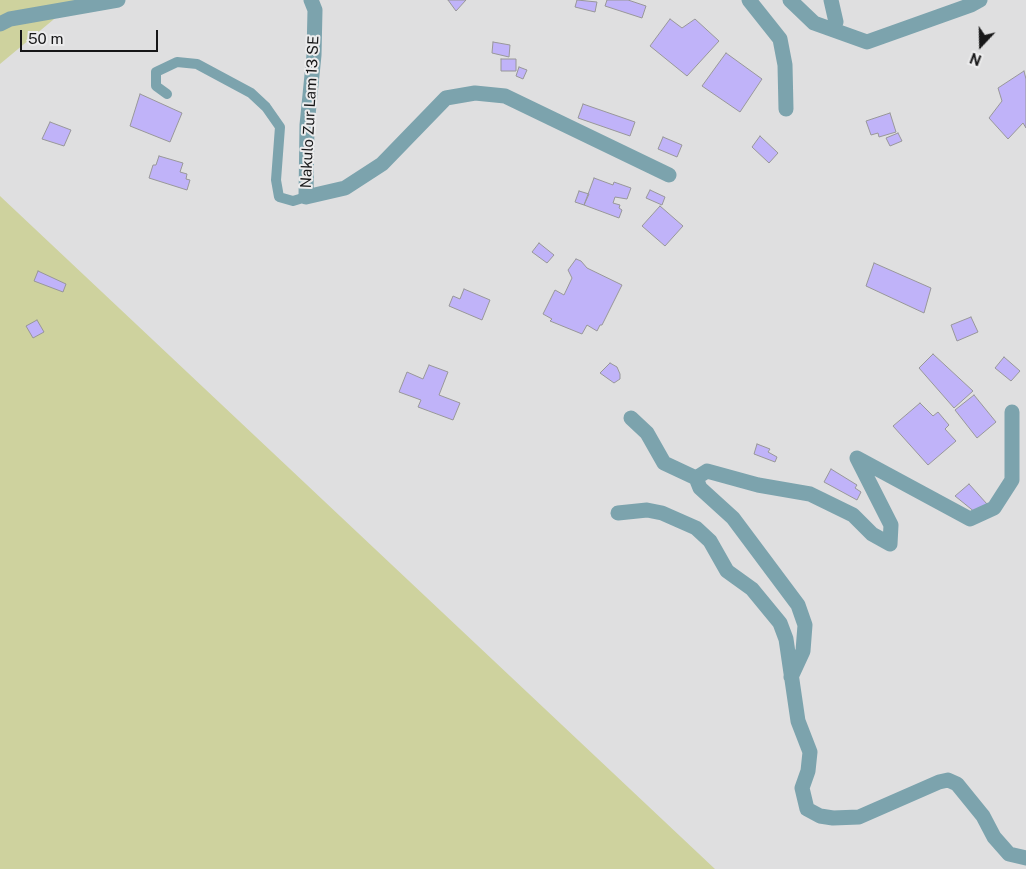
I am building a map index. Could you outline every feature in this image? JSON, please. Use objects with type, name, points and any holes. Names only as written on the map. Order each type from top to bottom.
[{"type":"street","points":[[0,24],[10,19],[118,0]]},
{"type":"street","name":"Nakulo Zur Lam 13 SE","points":[[311,0],[315,10],[314,55],[307,125],[306,197],[346,188],[382,164],[446,98],[474,93],[505,96],[669,175]]},
{"type":"street","points":[[748,0],[780,39],[785,65],[786,109]]},
{"type":"street","points":[[790,0],[814,23],[866,42],[971,5],[980,0]]},
{"type":"street","points":[[831,0],[836,22],[832,29]]},
{"type":"street","points":[[696,478],[707,471],[758,485],[810,494],[853,515],[872,534],[890,544],[890,525],[857,458],[970,519],[994,508],[1012,480],[1012,412]]},
{"type":"street","points":[[631,418],[647,433],[664,463],[696,478],[700,488],[733,518],[798,605],[805,625],[803,651],[791,676]]},
{"type":"street","points":[[618,513],[647,510],[662,513],[696,528],[710,541],[727,571],[752,588],[780,623],[786,639],[798,721],[810,752],[808,771],[802,788],[807,809],[820,816],[859,817],[939,782],[948,780],[957,784],[983,816],[994,837],[1009,854],[1026,858]]},
{"type":"lane","points":[[167,94],[156,86],[156,72],[177,62],[197,64],[251,92],[266,107],[280,127],[276,180],[279,197],[293,201],[306,197]]},
{"type":"green space","points":[[0,0],[77,0],[0,64]]},
{"type":"green space","points":[[0,196],[715,869],[0,869]]},
{"type":"building","points":[[448,0],[466,0],[456,11]]},
{"type":"building","points":[[577,0],[597,2],[595,12],[575,7]]},
{"type":"building","points":[[607,0],[628,0],[646,6],[642,18],[605,6]]},
{"type":"building","points":[[670,19],[682,28],[695,19],[719,41],[687,76],[650,46]]},
{"type":"building","points":[[493,42],[510,45],[509,57],[492,53]]},
{"type":"building","points":[[726,53],[762,79],[740,112],[702,86]]},
{"type":"building","points":[[501,59],[516,59],[516,71],[501,71]]},
{"type":"building","points":[[519,67],[527,70],[523,79],[516,76]]},
{"type":"building","points":[[1024,71],[1026,79],[1026,128],[1023,123],[1008,139],[989,118],[1002,101],[998,88]]},
{"type":"building","points":[[140,94],[182,113],[170,142],[130,126]]},
{"type":"building","points":[[583,104],[635,122],[630,136],[578,118]]},
{"type":"building","points":[[890,113],[896,132],[879,137],[878,133],[871,135],[866,121]]},
{"type":"building","points":[[50,122],[71,130],[64,146],[42,139]]},
{"type":"building","points":[[898,133],[902,141],[890,146],[886,138]]},
{"type":"building","points":[[760,136],[778,153],[769,163],[752,147]]},
{"type":"building","points":[[663,137],[682,145],[677,157],[658,149]]},
{"type":"building","points":[[159,156],[183,163],[180,172],[187,174],[186,179],[190,180],[187,190],[149,178],[153,165],[156,165]]},
{"type":"building","points":[[594,178],[613,185],[614,182],[631,188],[627,199],[615,197],[613,203],[620,205],[619,208],[622,210],[619,218],[584,205]]},
{"type":"building","points":[[650,190],[665,197],[662,205],[646,198]]},
{"type":"building","points":[[579,191],[589,194],[584,205],[575,202]]},
{"type":"building","points":[[660,206],[683,226],[665,246],[642,226]]},
{"type":"building","points":[[539,243],[554,255],[547,263],[532,252]]},
{"type":"building","points":[[576,259],[581,261],[587,268],[622,285],[602,325],[600,325],[597,331],[587,325],[582,334],[550,321],[552,319],[543,314],[555,290],[564,295],[572,278],[568,270]]},
{"type":"building","points":[[874,263],[931,288],[924,313],[866,286]]},
{"type":"building","points":[[38,271],[66,284],[63,292],[34,281]]},
{"type":"building","points":[[464,289],[490,300],[482,320],[449,306],[453,296],[460,299]]},
{"type":"building","points":[[971,317],[978,332],[957,341],[951,325]]},
{"type":"building","points":[[37,320],[44,332],[33,338],[26,326]]},
{"type":"building","points":[[933,354],[973,391],[954,408],[919,368]]},
{"type":"building","points":[[1004,357],[1020,371],[1011,381],[995,368]]},
{"type":"building","points":[[610,363],[617,367],[620,374],[620,379],[614,383],[600,373]]},
{"type":"building","points":[[429,365],[448,372],[439,395],[460,403],[453,420],[418,407],[421,400],[399,392],[407,372],[423,379]]},
{"type":"building","points":[[974,395],[996,422],[977,438],[955,410]]},
{"type":"building","points":[[920,403],[933,416],[938,412],[949,425],[945,429],[956,441],[928,465],[893,426]]},
{"type":"building","points":[[757,444],[770,449],[768,452],[777,457],[775,462],[754,454]]},
{"type":"building","points":[[831,469],[857,485],[855,488],[861,492],[857,500],[824,482]]},
{"type":"building","points":[[969,484],[987,504],[976,513],[955,496]]}]
